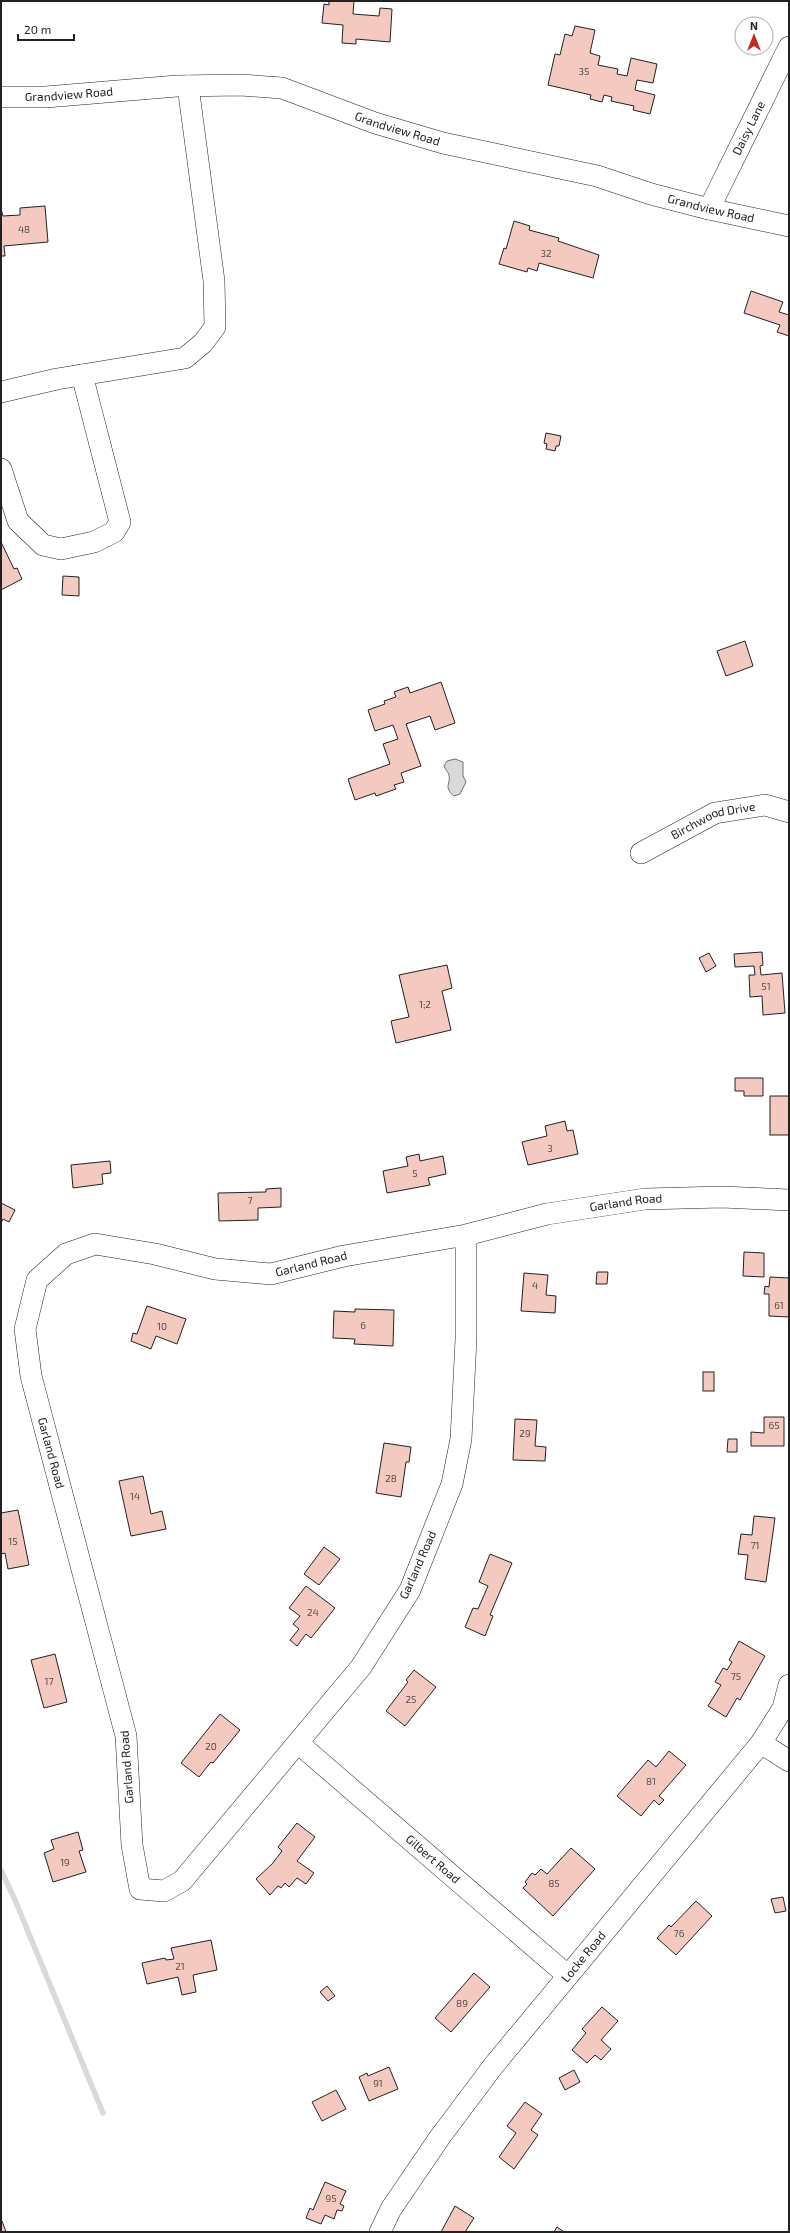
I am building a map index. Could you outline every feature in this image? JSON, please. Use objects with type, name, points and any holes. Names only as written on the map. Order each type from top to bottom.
[{"type":"street","name":"Daisy Lane","points":[[708,209],[789,48]]},
{"type":"street","name":"Grandview Road","points":[[1,97],[46,97],[188,86],[241,85],[282,88],[375,123],[443,142],[597,176],[651,194],[708,209],[789,226]]},
{"type":"street","points":[[1,392],[82,375],[185,358],[203,343],[215,327],[214,281],[188,86]]},
{"type":"street","points":[[1,469],[18,521],[43,545],[61,549],[94,542],[114,532],[120,522],[82,375]]},
{"type":"street","name":"Birchwood Drive","points":[[641,853],[715,813],[765,805],[789,812]]},
{"type":"street","name":"Garland Road","points":[[466,1235],[466,1339],[461,1424],[452,1484],[410,1590],[361,1667],[182,1881],[164,1891],[140,1889],[132,1845],[126,1736],[31,1376],[25,1329],[36,1280],[66,1254],[95,1244],[155,1254],[216,1269],[271,1274],[344,1256],[466,1235],[547,1214],[645,1199],[722,1197],[789,1200]]},
{"type":"street","name":"Locke Road","points":[[380,2232],[391,2209],[440,2137],[494,2065],[567,1975],[762,1743],[783,1708],[789,1685]]},
{"type":"street","name":"Gilbert Road","points":[[298,1743],[567,1975]]},
{"type":"street","points":[[762,1743],[789,1762]]},
{"type":"shaded area","points":[[455,759],[463,762],[463,776],[466,782],[460,794],[454,796],[448,788],[449,775],[444,766],[447,761]]},
{"type":"building","points":[[329,1],[354,1],[353,14],[379,16],[380,8],[392,9],[390,42],[356,39],[356,44],[342,43],[343,25],[322,23],[324,4],[329,5]]},
{"type":"building","points":[[575,26],[595,30],[590,53],[600,56],[598,65],[618,69],[617,74],[627,76],[631,58],[657,64],[653,83],[637,80],[635,90],[655,95],[650,114],[633,110],[634,106],[611,101],[612,97],[604,95],[602,102],[590,99],[591,95],[548,85],[555,54],[560,55],[565,34],[572,36]]},
{"type":"building","points":[[45,206],[48,242],[4,246],[5,256],[1,256],[1,209],[3,216],[20,215],[20,208]]},
{"type":"building","points":[[514,221],[530,226],[529,230],[559,238],[558,241],[599,255],[593,278],[539,263],[537,271],[528,268],[527,272],[499,264],[504,248],[506,249]]},
{"type":"building","points":[[751,291],[783,302],[779,312],[789,315],[789,336],[777,332],[780,325],[744,313]]},
{"type":"building","points":[[546,433],[561,436],[559,446],[556,446],[555,451],[546,449],[547,444],[544,443]]},
{"type":"building","points":[[1,542],[14,569],[17,568],[22,579],[1,590]]},
{"type":"building","points":[[63,576],[79,577],[79,596],[62,595]]},
{"type":"building","points":[[745,641],[753,666],[726,676],[717,651]]},
{"type":"building","points":[[441,682],[455,723],[435,730],[430,716],[406,724],[421,766],[401,773],[404,782],[394,785],[396,789],[376,796],[375,793],[355,800],[348,779],[390,764],[383,744],[398,739],[393,725],[375,731],[368,710],[385,704],[384,701],[396,697],[394,692],[408,687],[410,693]]},
{"type":"building","points":[[762,952],[763,965],[760,966],[761,975],[782,973],[785,1013],[763,1015],[762,996],[750,997],[749,975],[755,975],[754,966],[735,967],[734,954]]},
{"type":"building","points":[[709,953],[716,966],[706,972],[699,958]]},
{"type":"building","points":[[447,965],[452,988],[442,991],[451,1030],[396,1043],[391,1021],[409,1017],[399,975]]},
{"type":"building","points":[[735,1078],[763,1078],[763,1096],[744,1096],[744,1091],[735,1091]]},
{"type":"building","points":[[770,1096],[789,1096],[789,1135],[770,1135]]},
{"type":"building","points":[[565,1121],[567,1131],[573,1130],[578,1154],[528,1165],[522,1142],[547,1136],[545,1126]]},
{"type":"building","points":[[419,1154],[420,1161],[443,1156],[446,1174],[428,1178],[430,1185],[387,1193],[383,1171],[408,1166],[406,1157]]},
{"type":"building","points":[[110,1161],[111,1173],[102,1174],[103,1184],[73,1188],[71,1165]]},
{"type":"building","points":[[281,1188],[281,1207],[258,1208],[258,1220],[219,1221],[218,1193],[266,1192],[266,1189]]},
{"type":"building","points":[[1,1203],[15,1210],[9,1222],[3,1219],[1,1223]]},
{"type":"building","points":[[744,1252],[764,1253],[764,1277],[743,1276]]},
{"type":"building","points":[[597,1272],[608,1272],[607,1284],[596,1284]]},
{"type":"building","points":[[524,1273],[548,1275],[546,1295],[556,1296],[555,1313],[521,1311]]},
{"type":"building","points":[[770,1277],[789,1278],[789,1317],[769,1316],[769,1294],[764,1294],[765,1286],[769,1287]]},
{"type":"building","points":[[147,1306],[186,1319],[177,1344],[156,1336],[151,1349],[131,1341],[133,1333],[137,1334]]},
{"type":"building","points":[[355,1309],[394,1310],[393,1346],[354,1344],[355,1339],[333,1338],[334,1311],[355,1312]]},
{"type":"building","points":[[703,1372],[714,1372],[714,1391],[703,1391]]},
{"type":"building","points":[[764,1417],[784,1417],[784,1446],[751,1446],[751,1432],[764,1433]]},
{"type":"building","points":[[515,1419],[537,1420],[535,1446],[546,1447],[545,1461],[513,1460]]},
{"type":"building","points":[[728,1439],[737,1439],[737,1452],[727,1452]]},
{"type":"building","points":[[384,1443],[411,1447],[409,1462],[406,1462],[401,1497],[376,1493]]},
{"type":"building","points":[[143,1476],[151,1514],[162,1511],[166,1529],[131,1536],[119,1481]]},
{"type":"building","points":[[18,1510],[29,1565],[8,1569],[5,1553],[1,1554],[1,1513]]},
{"type":"building","points":[[754,1516],[775,1518],[766,1582],[745,1579],[748,1555],[738,1554],[741,1534],[752,1535]]},
{"type":"building","points":[[324,1547],[340,1559],[319,1585],[304,1574]]},
{"type":"building","points":[[490,1554],[512,1563],[490,1615],[493,1616],[485,1636],[465,1627],[473,1608],[478,1609],[488,1586],[479,1582]]},
{"type":"building","points":[[306,1586],[335,1608],[311,1638],[306,1634],[297,1646],[290,1640],[299,1629],[293,1624],[300,1616],[289,1608]]},
{"type":"building","points":[[739,1641],[765,1656],[740,1700],[737,1698],[726,1717],[708,1706],[721,1685],[715,1682],[723,1668],[727,1670],[732,1662],[729,1660]]},
{"type":"building","points":[[55,1654],[67,1702],[44,1708],[31,1660]]},
{"type":"building","points":[[414,1670],[436,1687],[405,1726],[386,1711],[408,1682],[406,1680]]},
{"type":"building","points":[[220,1714],[240,1730],[213,1763],[211,1762],[199,1777],[181,1763]]},
{"type":"building","points":[[669,1751],[686,1765],[659,1796],[664,1800],[659,1805],[654,1800],[641,1816],[617,1796],[648,1760],[656,1767]]},
{"type":"building","points":[[297,1823],[315,1837],[297,1861],[314,1873],[306,1884],[297,1878],[289,1887],[285,1883],[281,1888],[278,1886],[270,1895],[256,1879],[272,1864],[282,1851],[278,1847]]},
{"type":"building","points":[[78,1832],[83,1850],[79,1851],[86,1872],[53,1882],[44,1853],[54,1849],[51,1840]]},
{"type":"building","points":[[571,1848],[595,1869],[553,1916],[523,1888],[527,1884],[525,1882],[532,1873],[535,1875],[541,1869],[547,1874]]},
{"type":"building","points":[[783,1897],[786,1911],[775,1913],[771,1899]]},
{"type":"building","points":[[696,1901],[712,1916],[676,1955],[657,1938],[669,1925],[671,1927]]},
{"type":"building","points":[[211,1940],[217,1970],[193,1975],[196,1992],[182,1995],[178,1977],[147,1984],[142,1963],[165,1958],[166,1960],[174,1959],[171,1948]]},
{"type":"building","points":[[474,1973],[490,1987],[451,2032],[435,2018]]},
{"type":"building","points":[[327,1986],[335,1996],[328,2001],[320,1992]]},
{"type":"building","points":[[602,2007],[618,2021],[601,2040],[611,2049],[601,2060],[595,2055],[587,2063],[572,2050],[586,2033],[582,2029]]},
{"type":"building","points":[[389,2067],[398,2089],[369,2101],[359,2077],[367,2073],[368,2076]]},
{"type":"building","points":[[574,2070],[580,2082],[565,2090],[559,2078]]},
{"type":"building","points":[[336,2090],[346,2109],[322,2121],[312,2102]]},
{"type":"building","points":[[525,2102],[542,2114],[531,2130],[538,2135],[514,2169],[499,2157],[516,2133],[507,2126]]},
{"type":"building","points":[[325,2182],[346,2191],[340,2204],[344,2206],[342,2211],[337,2210],[334,2219],[325,2215],[321,2224],[306,2218],[310,2208],[313,2210]]},
{"type":"building","points":[[455,2206],[474,2218],[465,2232],[441,2232]]},
{"type":"building","points":[[2,2221],[6,2232],[1,2232]]},
{"type":"building","points":[[557,2227],[564,2232],[554,2232]]},
{"type":"waterway","points":[[1,1870],[15,1900],[103,2113]]}]
